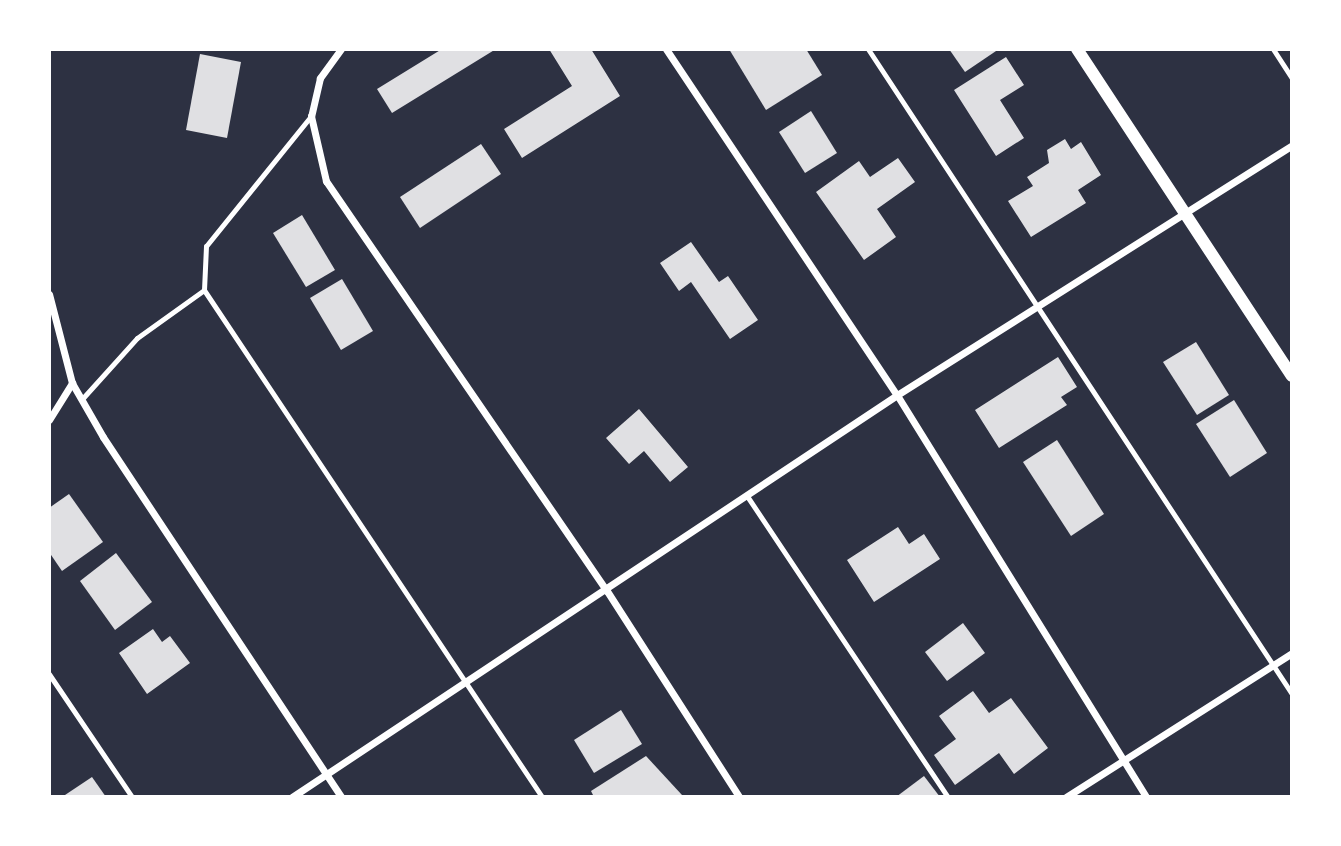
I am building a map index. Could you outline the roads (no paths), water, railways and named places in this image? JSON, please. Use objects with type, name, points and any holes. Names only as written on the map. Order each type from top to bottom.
[{"type":"street","points":[[341,49],[320,78],[311,116],[326,181],[607,591],[739,797]]},
{"type":"street","points":[[666,49],[897,395],[1146,797]]},
{"type":"street","points":[[1077,49],[1189,213],[1292,376]]},
{"type":"street","points":[[292,797],[467,680],[607,591],[897,395],[1041,307],[1292,145]]},
{"type":"street","points":[[49,294],[72,383],[341,797]]},
{"type":"street","points":[[49,420],[72,383]]},
{"type":"street","points":[[1066,797],[1292,653]]},
{"type":"lane","points":[[868,49],[1041,307],[1292,694]]},
{"type":"lane","points":[[1273,49],[1292,78]]},
{"type":"lane","points":[[311,116],[206,246],[204,290],[467,680],[542,797]]},
{"type":"lane","points":[[82,399],[137,338],[204,290]]},
{"type":"lane","points":[[747,496],[948,797]]},
{"type":"lane","points":[[49,674],[132,797]]}]
